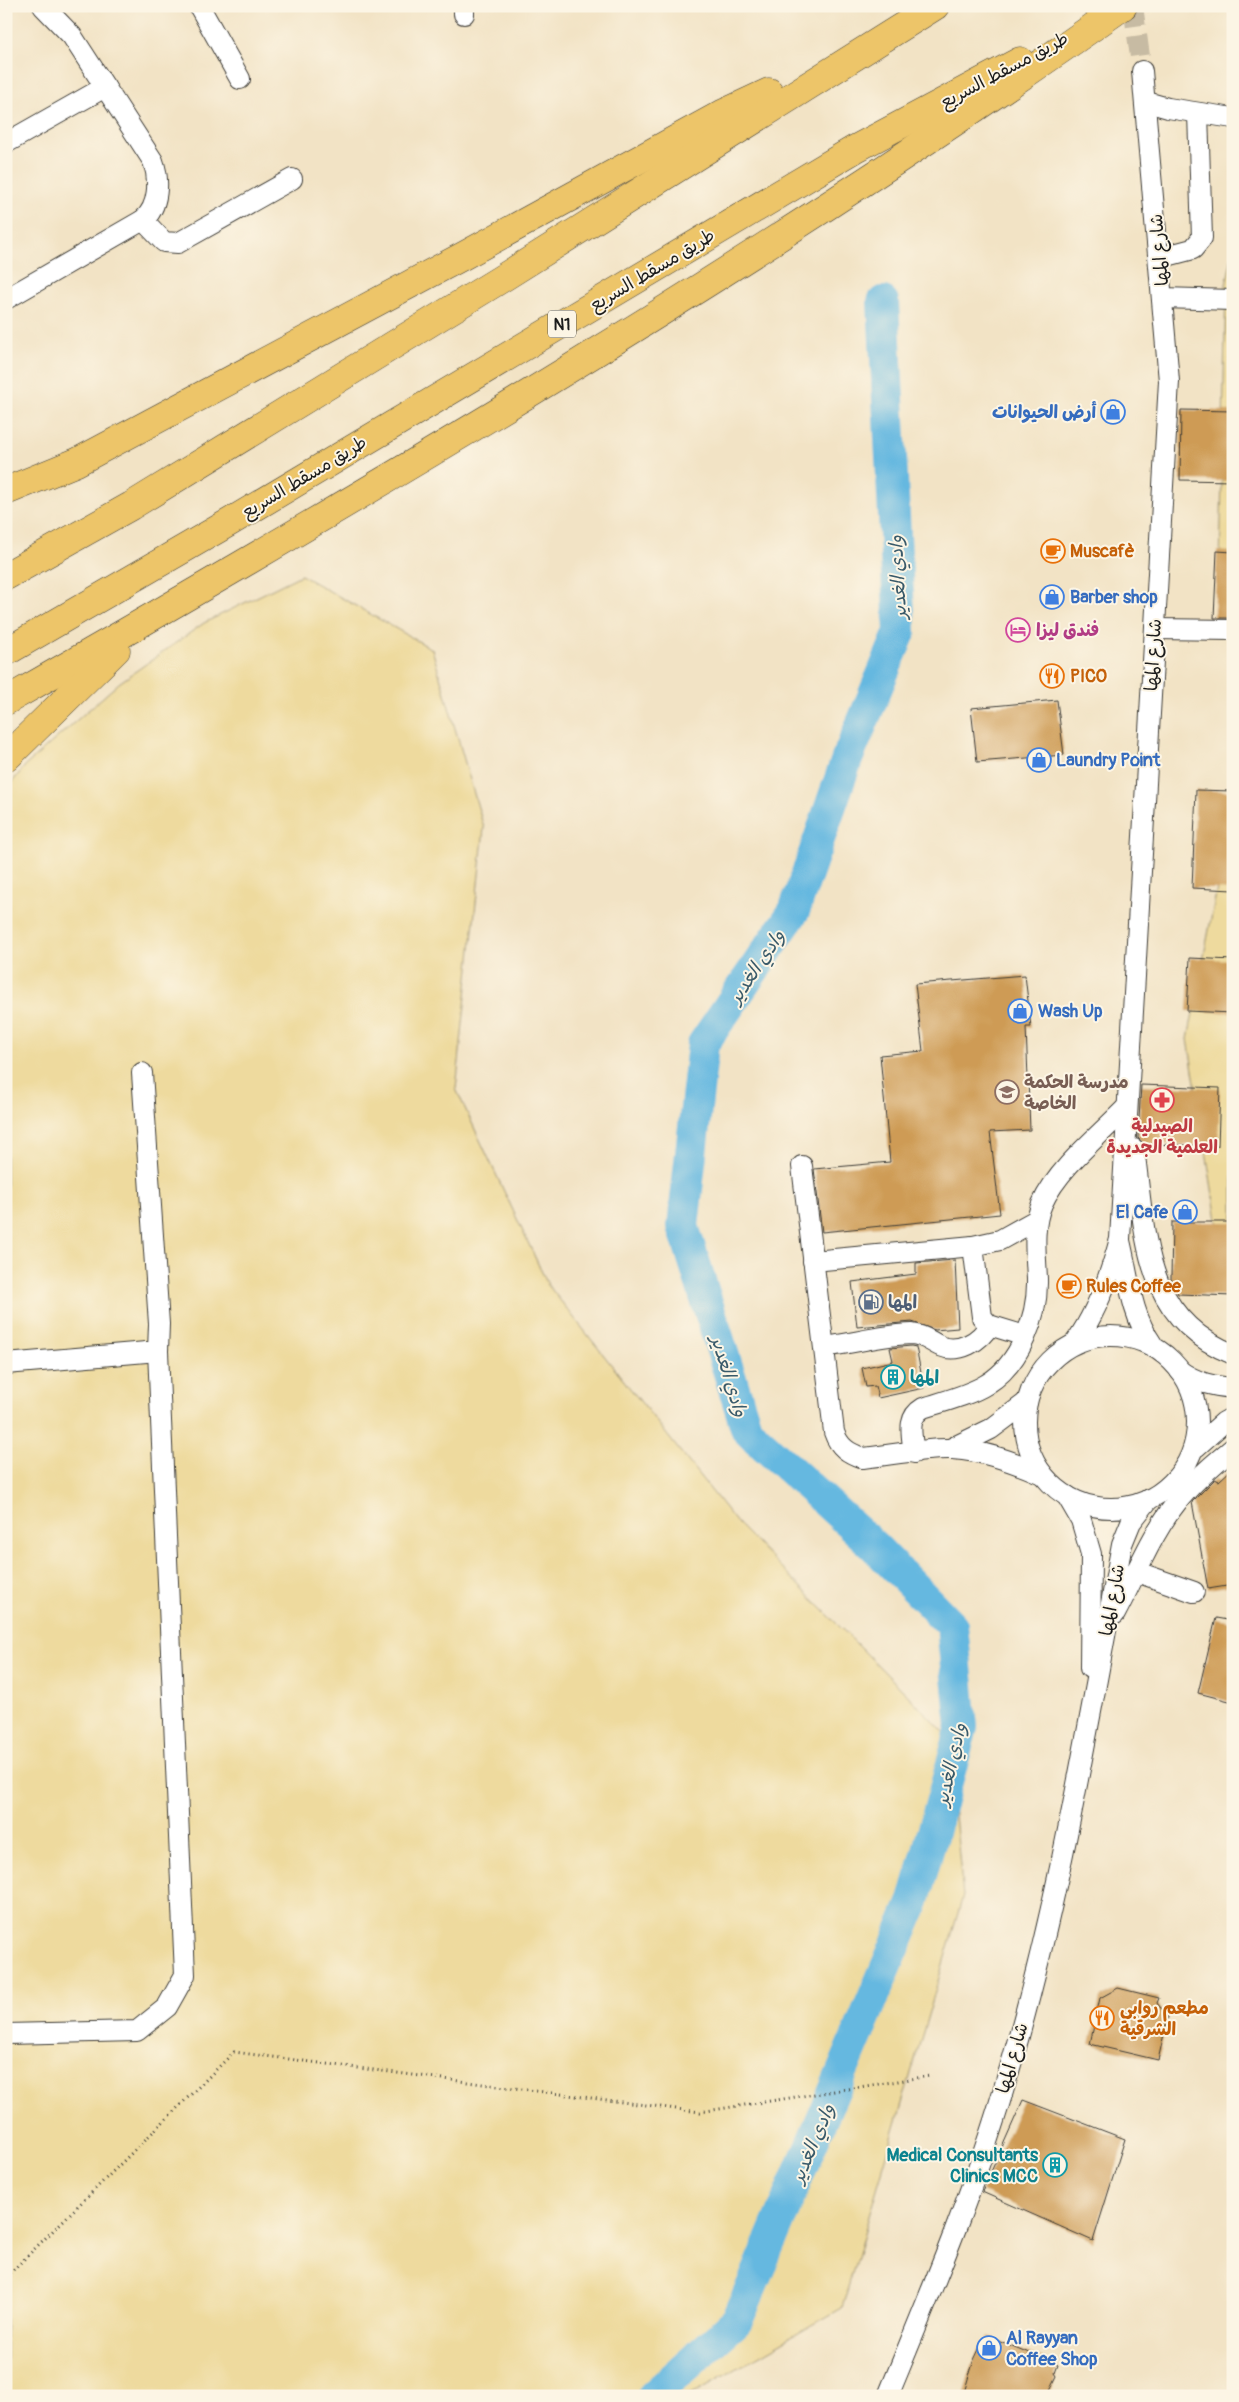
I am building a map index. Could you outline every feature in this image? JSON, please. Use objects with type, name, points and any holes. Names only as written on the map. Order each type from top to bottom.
[{"type":"highway","points":[[6,576],[131,506],[492,284],[935,6]]},
{"type":"highway","points":[[6,701],[366,493],[744,259],[986,103],[1123,6]]},
{"type":"highway","name":"طريق مسقط السريع","points":[[6,652],[239,517],[855,149],[1123,6]]},
{"type":"highway","points":[[6,491],[77,462],[722,114],[886,35]]},
{"type":"highway","points":[[6,511],[48,489],[77,462]]},
{"type":"highway","points":[[6,758],[148,619]]},
{"type":"street","points":[[6,299],[143,220],[150,214],[156,199],[156,168],[72,36],[43,6]]},
{"type":"street","points":[[201,7],[240,79]]},
{"type":"street","name":"شارع المها","points":[[1075,1343],[1090,1322],[1113,1265],[1120,1239],[1169,380],[1147,102],[1142,71]]},
{"type":"street","points":[[6,142],[105,87]]},
{"type":"street","points":[[1147,102],[1168,108],[1233,118]]},
{"type":"street","points":[[1159,258],[1193,249],[1202,238],[1198,113]]},
{"type":"street","points":[[143,220],[164,242],[178,243],[292,179]]},
{"type":"street","points":[[1162,298],[1233,300]]},
{"type":"street","points":[[1155,629],[1233,630]]},
{"type":"street","points":[[6,2034],[137,2031],[167,2007],[184,1975],[158,1351],[159,1324],[142,1073]]},
{"type":"street","points":[[914,1453],[911,1419],[914,1413],[987,1384],[1002,1372],[1017,1352],[1025,1336],[1036,1299],[1036,1220],[1049,1190],[1127,1107]]},
{"type":"street","points":[[1127,1107],[1146,1244],[1152,1270],[1162,1293],[1175,1314],[1216,1347],[1233,1354]]},
{"type":"street","points":[[802,1166],[834,1432],[842,1447],[850,1454],[863,1458],[950,1449],[997,1456],[1042,1474],[1067,1496],[1092,1506],[1118,1508],[1149,1499],[1174,1480],[1196,1447],[1224,1422],[1233,1417]]},
{"type":"street","points":[[812,1261],[973,1246],[1000,1240],[1036,1220]]},
{"type":"street","name":"شارع المها","points":[[1120,1239],[1130,1290],[1140,1327],[1152,1344]]},
{"type":"street","points":[[973,1246],[981,1312],[989,1325],[1025,1336]]},
{"type":"street","points":[[824,1347],[911,1334],[926,1338],[948,1349],[957,1348],[978,1340],[989,1325]]},
{"type":"street","points":[[1042,1474],[1030,1451],[1025,1429],[1027,1402],[1036,1381],[1048,1364],[1075,1343],[1095,1337],[1112,1336],[1152,1344],[1171,1360],[1194,1396],[1197,1412],[1196,1447]]},
{"type":"street","points":[[6,1364],[158,1351]]},
{"type":"street","points":[[1180,1372],[1192,1380],[1208,1385],[1233,1388]]},
{"type":"street","points":[[950,1449],[990,1429],[1027,1402]]},
{"type":"street","points":[[1108,1629],[1159,1529],[1181,1497],[1206,1470],[1233,1448]]},
{"type":"street","name":"شارع المها","points":[[1067,1496],[1081,1520],[1090,1554],[1090,1707]]},
{"type":"street","name":"شارع المها","points":[[888,2396],[962,2215],[1004,2088],[1041,1954],[1069,1828],[1090,1707],[1108,1629],[1122,1544],[1131,1522],[1149,1499]]},
{"type":"street","points":[[1137,1572],[1194,1592]]},
{"type":"path","points":[[6,2277],[234,2052],[700,2112],[930,2076]]},
{"type":"sand","points":[[1233,252],[1233,568],[1220,568],[1226,285]]},
{"type":"sand","points":[[301,575],[432,649],[484,828],[456,1089],[548,1285],[737,1523],[947,1735],[963,1896],[842,2308],[689,2396],[6,2396],[6,790],[25,766],[119,683],[204,623]]},
{"type":"sand","points":[[1233,866],[1233,1255],[1221,1245],[1188,1039],[1221,867]]},
{"type":"building","points":[[1181,410],[1233,411],[1233,481],[1180,480]]},
{"type":"building","points":[[1217,551],[1233,552],[1233,618],[1214,618]]},
{"type":"building","points":[[1057,700],[1064,755],[977,762],[971,708]]},
{"type":"building","points":[[1196,790],[1233,791],[1233,890],[1192,888]]},
{"type":"building","points":[[1190,958],[1233,960],[1233,1013],[1187,1011]]},
{"type":"building","points":[[1025,975],[1031,1027],[1026,1027],[1030,1130],[990,1132],[1000,1214],[822,1232],[814,1169],[890,1162],[880,1055],[923,1051],[915,984]]},
{"type":"building","points":[[1141,1085],[1220,1088],[1218,1146],[1144,1144],[1138,1138]]},
{"type":"building","points":[[1172,1222],[1233,1222],[1233,1296],[1178,1294],[1171,1279]]},
{"type":"building","points":[[955,1260],[958,1328],[935,1330],[912,1322],[857,1327],[852,1282],[916,1274],[916,1263]]},
{"type":"building","name":"المها","points":[[916,1347],[924,1388],[878,1398],[875,1386],[866,1387],[862,1368],[893,1361],[890,1348]]},
{"type":"building","points":[[1233,1468],[1233,1585],[1208,1589],[1192,1502],[1215,1479],[1219,1481]]},
{"type":"building","points":[[1216,1618],[1233,1621],[1233,1702],[1198,1693]]},
{"type":"building","points":[[1118,1988],[1159,1998],[1157,2003],[1168,2017],[1158,2060],[1090,2044],[1100,1998]]},
{"type":"building","name":"Medical Consultants Clinics MCC","points":[[1023,2100],[1125,2139],[1093,2241],[982,2192]]},
{"type":"building","points":[[988,2336],[1058,2365],[1055,2373],[1057,2376],[1047,2396],[963,2396],[973,2362],[982,2343],[986,2341]]},
{"type":"waterway","name":"وادي الغدير","points":[[653,2396],[737,2321],[914,1901],[962,1727],[952,1626],[874,1546],[747,1430],[683,1226],[703,1044],[794,911],[847,759],[900,632],[883,302]]},
{"type":"tunnel","points":[[1133,6],[1142,71]]},
{"type":"place","name":"أرض الحيوانات","points":[[1113,412]]},
{"type":"place","name":"Muscafè","points":[[1053,551]]},
{"type":"place","name":"Barber shop","points":[[1052,597]]},
{"type":"place","name":"فندق ليزا","points":[[1018,630]]},
{"type":"place","name":"PICO","points":[[1052,676]]},
{"type":"place","name":"Laundry Point","points":[[1039,760]]},
{"type":"place","name":"Wash Up","points":[[1020,1011]]},
{"type":"place","name":"مدرسة الحكمة الخاصة","points":[[1007,1092]]},
{"type":"place","name":"الصيدلية العلمية الجديدة","points":[[1162,1100]]},
{"type":"place","name":"El Cafe","points":[[1185,1212]]},
{"type":"place","name":"Rules Coffee","points":[[1069,1286]]},
{"type":"place","name":"المه‍ا","points":[[871,1302]]},
{"type":"place","name":"المها","points":[[893,1377]]},
{"type":"place","name":"مطعم روابي الشرقية","points":[[1102,2018]]},
{"type":"place","name":"Medical Consultants Clinics MCC","points":[[1055,2165]]},
{"type":"place","name":"Al Rayyan Coffee Shop","points":[[989,2348]]}]
